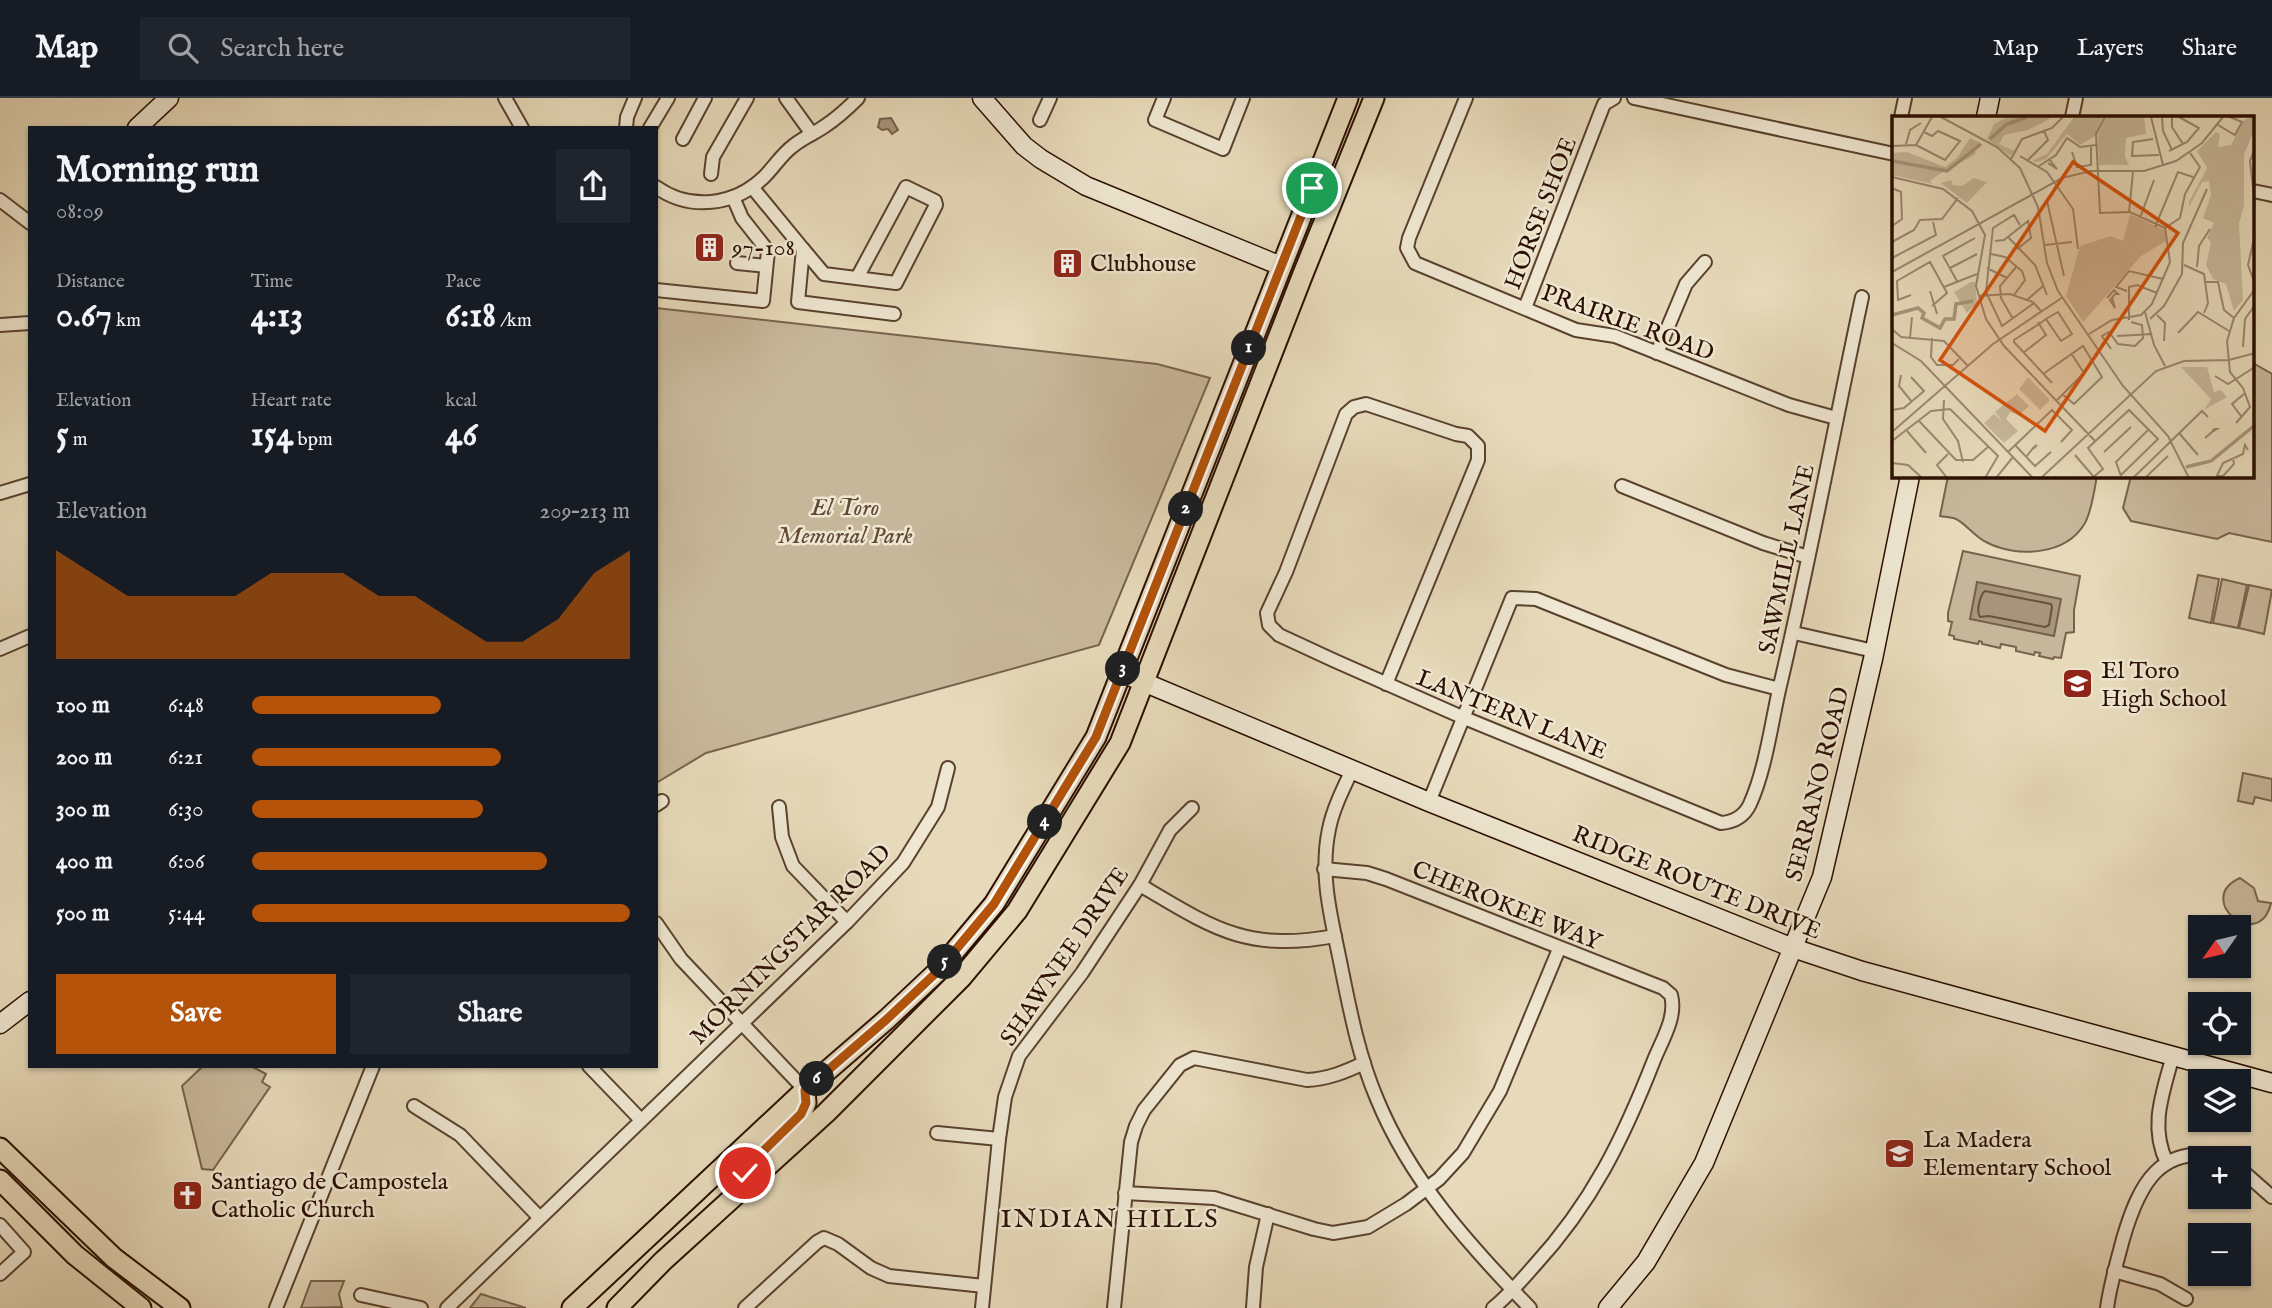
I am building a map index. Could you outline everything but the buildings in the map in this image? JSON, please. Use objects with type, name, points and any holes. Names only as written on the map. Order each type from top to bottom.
[{"type":"main road","points":[[572,1308],[805,1090],[938,971],[994,904],[1096,737],[1348,98]]},
{"type":"main road","points":[[617,1308],[663,1261],[892,1048],[962,977],[1017,911],[1120,743],[1374,98]]},
{"type":"main road","points":[[1281,266],[1292,262],[1304,246],[1318,217],[1329,209]]},
{"type":"main road","points":[[1267,369],[1261,353],[1282,292],[1281,266]]},
{"type":"main road","points":[[1196,549],[1191,530],[1207,482],[1205,460]]},
{"type":"main road","points":[[747,1185],[745,1173],[751,1163],[801,1114],[806,1103],[805,1090]]},
{"type":"main road","points":[[0,1148],[114,1258],[180,1308]]},
{"type":"main road","points":[[0,1180],[75,1255],[141,1308]]},
{"type":"street","points":[[139,126],[169,98]]},
{"type":"street","points":[[505,98],[521,126]]},
{"type":"street","points":[[626,126],[635,98]]},
{"type":"street","points":[[651,126],[668,98]]},
{"type":"street","points":[[711,174],[713,157],[747,98]]},
{"type":"street","points":[[786,98],[812,134]]},
{"type":"street","points":[[658,188],[677,199],[690,202],[722,201],[733,197],[752,187],[793,145],[824,127],[858,98]]},
{"type":"street","points":[[982,98],[1024,146],[1086,186],[1281,266]]},
{"type":"street","points":[[1040,120],[1050,98]]},
{"type":"street","points":[[1164,98],[1155,120],[1223,149],[1243,98]]},
{"type":"street","name":"PRAIRIE ROAD","points":[[1466,98],[1409,238],[1409,257],[1423,268],[1576,330],[1615,336],[1789,405],[1836,418]]},
{"type":"street","name":"HORSE SHOE","points":[[1525,308],[1604,104],[1614,98]]},
{"type":"street","points":[[1634,98],[1892,153]]},
{"type":"street","points":[[1901,116],[1905,98]]},
{"type":"street","points":[[1986,116],[1990,98]]},
{"type":"street","points":[[2072,116],[2076,98]]},
{"type":"street","points":[[683,139],[703,99]]},
{"type":"street","points":[[752,187],[824,274],[896,283],[936,205],[935,201],[906,187],[857,278]]},
{"type":"street","points":[[2254,191],[2272,195]]},
{"type":"street","points":[[658,290],[763,301],[768,251],[742,218],[733,197]]},
{"type":"street","points":[[0,200],[28,221]]},
{"type":"street","points":[[803,249],[798,302],[894,314]]},
{"type":"street","points":[[1657,353],[1686,284],[1705,262]]},
{"type":"street","points":[[737,263],[766,266]]},
{"type":"street","name":"SAWMILL LANE","points":[[1733,822],[1742,816],[1749,805],[1766,749],[1794,633],[1861,297]]},
{"type":"street","points":[[0,326],[28,323]]},
{"type":"street","name":"LANTERN LANE","points":[[1386,684],[1478,460],[1478,446],[1468,436],[1366,404],[1354,407],[1346,414],[1267,612],[1269,625],[1279,635],[1386,684],[1462,717],[1721,823],[1733,822]]},
{"type":"street","name":"SERRANO ROAD","points":[[1608,1308],[1646,1262],[1704,1163],[1822,877],[1874,651],[1910,478]]},
{"type":"street","points":[[0,493],[28,485]]},
{"type":"street","points":[[1622,486],[1763,543],[1808,557]]},
{"type":"street","points":[[1429,802],[1512,598],[1536,599],[1726,675],[1779,689]]},
{"type":"street","points":[[1794,633],[1874,651]]},
{"type":"street","points":[[0,649],[28,637]]},
{"type":"street","name":"RIDGE ROUTE DRIVE","points":[[1122,673],[1429,802],[1793,948],[1862,971],[2272,1083]]},
{"type":"street","name":"MORNINGSTAR ROAD","points":[[448,1306],[742,1025],[903,863],[938,807],[948,768]]},
{"type":"street","points":[[1352,770],[1329,829],[1324,869],[1326,894],[1364,1063],[1377,1099],[1400,1147],[1427,1189],[1446,1215],[1530,1308]]},
{"type":"street","points":[[779,807],[782,837],[793,866],[847,922]]},
{"type":"street","name":"SHAWNEE DRIVE","points":[[982,1308],[1005,1097],[1019,1056],[1082,973],[1140,886],[1170,830],[1192,808]]},
{"type":"street","name":"CHEROKEE WAY","points":[[1324,869],[1367,873],[1386,879],[1663,988],[1671,995],[1672,1014],[1634,1111],[1611,1160],[1558,1240],[1513,1290]]},
{"type":"street","points":[[1140,886],[1201,921],[1237,936],[1272,942],[1307,941],[1335,936]]},
{"type":"street","points":[[658,926],[681,959],[805,1090]]},
{"type":"street","points":[[1125,1193],[1214,1198],[1333,1233],[1368,1227],[1427,1189],[1460,1158],[1500,1091],[1559,949]]},
{"type":"street","points":[[2,1019],[28,1002]]},
{"type":"street","points":[[2167,1163],[2160,1148],[2157,1129],[2160,1105],[2173,1055]]},
{"type":"street","points":[[1114,1308],[1130,1142],[1144,1110],[1180,1065],[1187,1060],[1202,1059],[1307,1080],[1339,1075],[1364,1063]]},
{"type":"street","points":[[276,1308],[372,1068]]},
{"type":"street","points":[[591,1068],[641,1120]]},
{"type":"street","points":[[414,1107],[460,1135],[540,1218]]},
{"type":"street","points":[[937,1133],[999,1139]]},
{"type":"street","points":[[2107,1308],[2114,1271],[2130,1216],[2143,1185],[2167,1163],[2188,1157]]},
{"type":"street","points":[[2251,1178],[2272,1197]]},
{"type":"street","points":[[1252,1308],[1256,1267],[1268,1214]]},
{"type":"street","points":[[0,1224],[24,1252],[0,1274]]},
{"type":"street","points":[[745,1308],[768,1284],[824,1238],[838,1244],[871,1268],[889,1276],[984,1286]]},
{"type":"street","points":[[2114,1271],[2160,1284],[2186,1299]]},
{"type":"street","points":[[1493,1308],[1513,1290]]},
{"type":"street","points":[[361,1295],[421,1308]]},
{"type":"green space","name":"El Toro Memorial Park","points":[[658,308],[1157,364],[1210,378],[1099,645],[706,753],[658,782]]},
{"type":"green space","points":[[2254,364],[2272,374],[2272,542],[2229,533],[2217,539],[2131,521],[2123,508],[2130,478],[2254,478]]},
{"type":"green space","points":[[1948,478],[2097,478],[2085,523],[2077,534],[2053,548],[2025,552],[1998,547],[1982,540],[1956,519],[1940,516]]},
{"type":"green space","points":[[1963,551],[2080,576],[2074,610],[2074,632],[2066,633],[2061,658],[2053,659],[2039,656],[2040,653],[2035,652],[2034,655],[2016,651],[2016,647],[2001,644],[2000,648],[1979,641],[1978,644],[1954,639],[1954,636],[1949,635],[1952,622],[1948,621],[1948,613]]},
{"type":"green space","points":[[2198,575],[2219,579],[2211,623],[2189,618]]},
{"type":"green space","points":[[2222,579],[2247,585],[2238,628],[2213,623]]},
{"type":"green space","points":[[2249,585],[2272,590],[2264,634],[2239,628]]},
{"type":"green space","points":[[2243,773],[2272,779],[2272,801],[2255,797],[2253,804],[2238,801]]},
{"type":"green space","points":[[2240,878],[2254,888],[2258,901],[2271,903],[2264,917],[2254,924],[2251,924],[2251,915],[2231,915],[2223,898],[2227,887]]},
{"type":"green space","points":[[201,1068],[255,1068],[266,1074],[262,1082],[270,1087],[213,1170],[202,1169],[182,1086]]},
{"type":"green space","points":[[311,1281],[344,1281],[339,1294],[342,1307],[301,1308]]},
{"type":"green space","points":[[481,1294],[526,1308],[470,1308]]},
{"type":"water","points":[[891,118],[898,130],[892,134],[888,129],[882,130],[878,127],[880,119]]},
{"type":"water","points":[[1977,582],[2061,599],[2054,636],[1970,619]]},
{"type":"place","name":"97-108","points":[[709,247]]},
{"type":"place","name":"Clubhouse","points":[[1067,263]]},
{"type":"place","name":"El Toro High School","points":[[2078,684]]},
{"type":"place","name":"La Madera Elementary School","points":[[1900,1153]]},
{"type":"place","name":"Santiago de Campostela Catholic Church","points":[[188,1195]]},
{"type":"district","name":"INDIAN HILLS","points":[[1110,1218]]},
{"type":"route","points":[[745,1173],[751,1163],[801,1114],[806,1103],[805,1090],[938,971],[994,904],[1096,737],[1312,188]]}]
